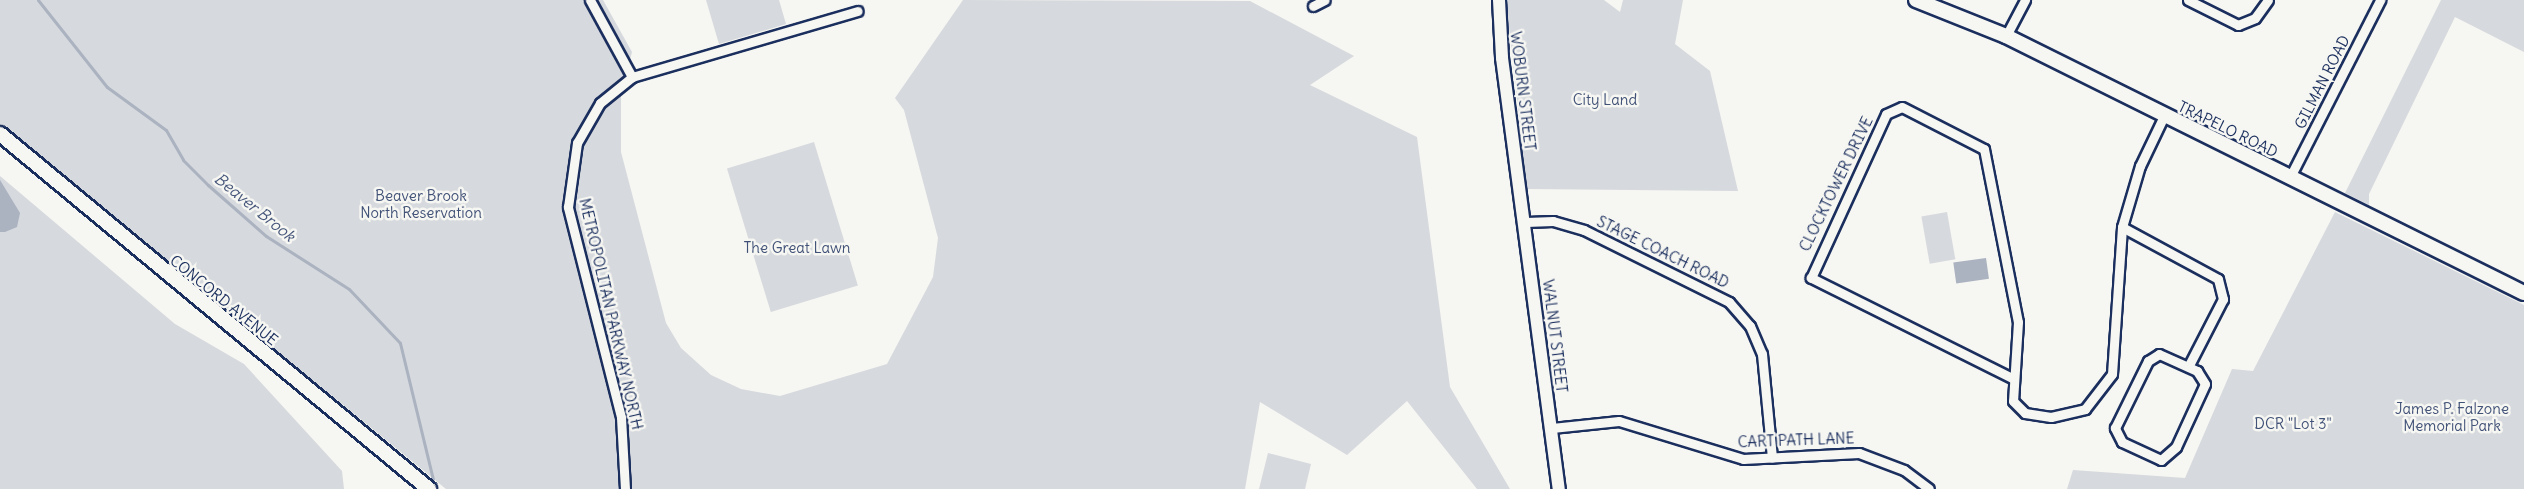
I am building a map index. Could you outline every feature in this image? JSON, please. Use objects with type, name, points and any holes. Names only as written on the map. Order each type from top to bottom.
[{"type":"main road","name":"TRAPELO ROAD","points":[[1916,0],[2006,36],[2524,293]]},
{"type":"main road","name":"CONCORD AVENUE","points":[[0,134],[429,489]]},
{"type":"street","points":[[590,0],[632,77],[858,11]]},
{"type":"street","points":[[1313,6],[1325,0]]},
{"type":"street","name":"WOBURN STREET","points":[[1499,0],[1520,186]]},
{"type":"street","points":[[2006,36],[2025,0]]},
{"type":"street","points":[[2188,0],[2227,21],[2248,23],[2268,0]]},
{"type":"street","name":"GILMAN ROAD","points":[[2290,177],[2380,0]]},
{"type":"street","name":"METROPOLITAN PARKWAY NORTH","points":[[625,489],[621,417],[568,207],[569,173],[580,136],[600,103],[632,77]]},
{"type":"street","name":"CLOCKTOWER DRIVE","points":[[2012,378],[1811,278],[1886,114],[1897,106],[1979,145],[1991,162],[2018,322],[2012,378],[2017,408],[2038,416],[2075,414],[2103,390],[2114,356],[2122,227],[2140,166],[2164,116]]},
{"type":"street","name":"WALNUT STREET","points":[[1520,186],[1559,489]]},
{"type":"street","name":"STAGE COACH ROAD","points":[[1526,222],[1552,221],[1584,230],[1729,302],[1750,326],[1762,354],[1772,458]]},
{"type":"street","points":[[2122,227],[2212,272],[2223,288],[2223,299],[2188,367]]},
{"type":"street","points":[[2159,354],[2188,367],[2204,378],[2204,388],[2172,453],[2161,460],[2122,442],[2115,428],[2151,357],[2159,354]]},
{"type":"street","name":"CART PATH LANE","points":[[1552,429],[1619,421],[1713,453],[1772,458],[1859,453],[1904,470],[1929,489]]},
{"type":"green space","name":"Beaver Brook North Reservation","points":[[0,0],[603,0],[632,52],[621,94],[621,152],[666,323],[681,348],[711,375],[741,389],[780,396],[887,364],[933,277],[938,238],[904,110],[895,98],[963,0],[1250,1],[1354,56],[1310,85],[1417,137],[1450,387],[1510,489],[1477,489],[1407,401],[1347,455],[1260,402],[1245,489],[446,489],[0,125]]},
{"type":"green space","points":[[706,0],[779,0],[786,24],[719,44]]},
{"type":"green space","name":"City Land","points":[[1506,0],[1604,0],[1620,12],[1623,0],[1683,0],[1675,44],[1710,71],[1738,191],[1527,189]]},
{"type":"green space","points":[[2441,0],[2524,0],[2524,52],[2455,17],[2369,194],[2369,205],[2345,193]]},
{"type":"green space","name":"The Great Lawn","points":[[814,142],[858,285],[771,312],[727,169]]},
{"type":"green space","points":[[0,176],[175,324],[244,364],[342,471],[344,489],[0,489]]},
{"type":"green space","points":[[1947,212],[1955,259],[1930,264],[1921,217]]},
{"type":"green space","points":[[2335,212],[2524,305],[2524,489],[2067,489],[2073,470],[2185,478],[2232,369],[2253,371]]},
{"type":"green space","points":[[1268,453],[1311,464],[1305,489],[1259,489]]},
{"type":"shaded area","points":[[0,180],[20,213],[17,227],[5,232],[0,232]]},
{"type":"shaded area","points":[[1986,258],[1989,279],[1956,283],[1953,263]]},
{"type":"waterway","name":"Beaver Brook","points":[[38,0],[107,87],[166,130],[183,160],[208,185],[266,236],[349,289],[400,343],[433,479]]},
{"type":"park label","name":"James P. Falzone Memorial Park","points":[[2452,416]]},
{"type":"park label","name":"DCR \"Lot 3\"","points":[[2293,424]]}]
